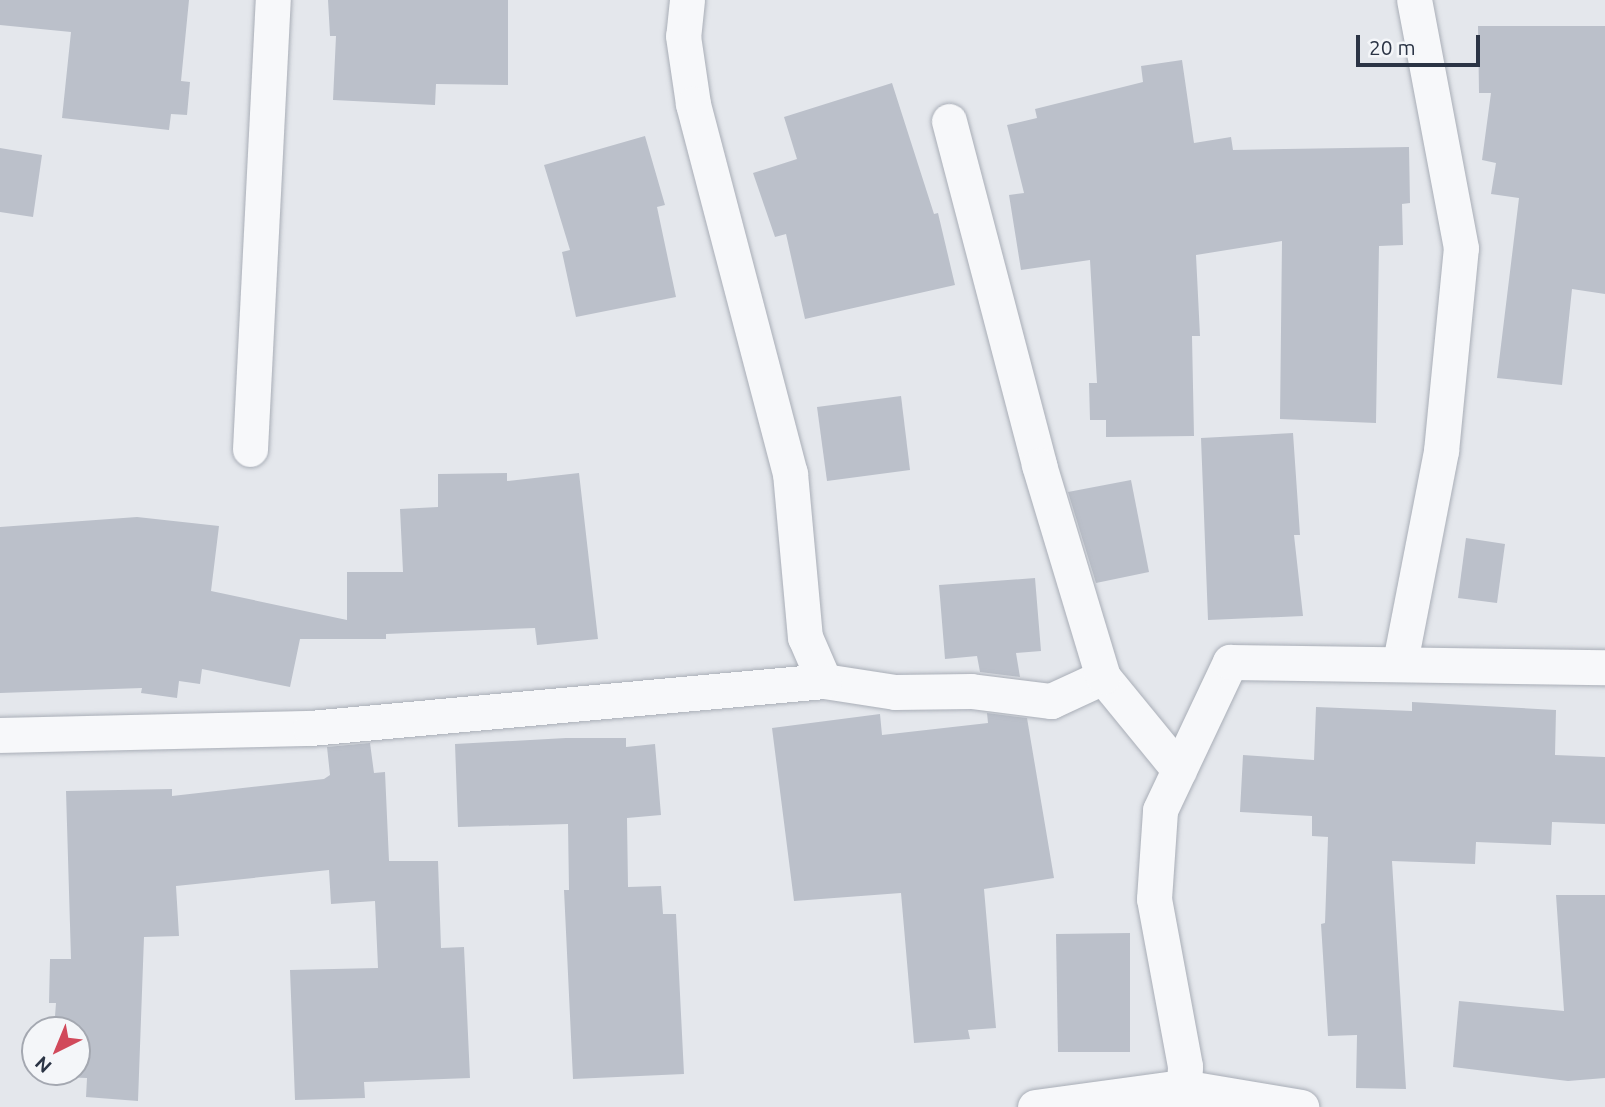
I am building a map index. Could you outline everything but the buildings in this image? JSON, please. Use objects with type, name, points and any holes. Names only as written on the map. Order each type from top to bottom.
[{"type":"street","points":[[250,449],[273,0]]},
{"type":"street","points":[[687,0],[683,36],[694,104],[790,473],[805,637],[824,681]]},
{"type":"street","points":[[1400,662],[1441,451],[1461,248],[1414,0]]},
{"type":"street","points":[[949,121],[1039,466],[1103,677],[1179,770]]},
{"type":"street","points":[[1182,1097],[1185,1066],[1154,899],[1160,810],[1230,662],[1400,662],[1605,667]]},
{"type":"street","points":[[0,734],[310,729],[824,681],[895,692],[971,691],[1051,701],[1103,677]]},
{"type":"street","points":[[1035,1107],[1182,1097],[1301,1107]]}]
